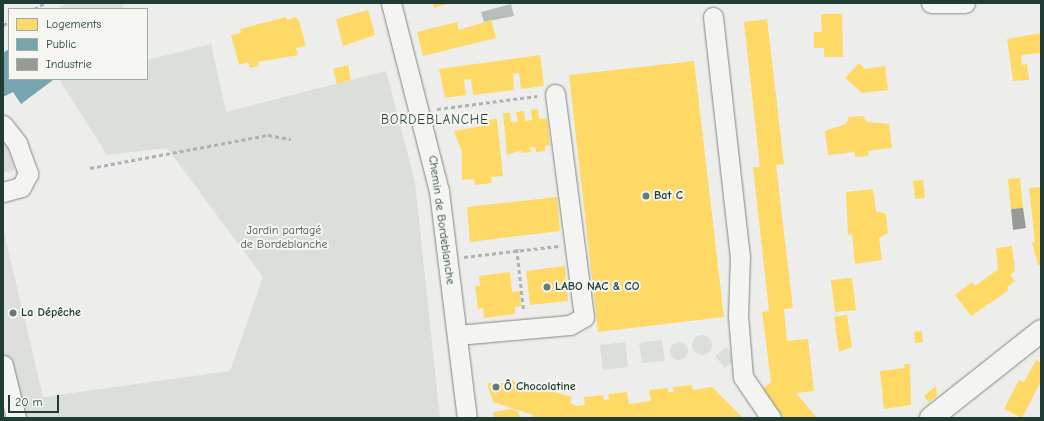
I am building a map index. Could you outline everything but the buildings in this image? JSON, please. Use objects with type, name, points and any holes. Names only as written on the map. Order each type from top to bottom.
[{"type":"main road","points":[[931,418],[1041,331]]},
{"type":"street","name":"Chemin de Bordeblanche","points":[[391,3],[421,111],[440,191],[467,418]]},
{"type":"street","points":[[930,3],[964,3]]},
{"type":"street","points":[[713,17],[740,256],[738,315],[743,377],[771,418]]},
{"type":"street","points":[[457,335],[570,325],[584,317],[572,245],[555,94]]},
{"type":"street","points":[[3,125],[26,163],[28,174],[12,190]]},
{"type":"street","points":[[3,365],[16,418]]},
{"type":"path","points":[[36,8],[45,3]]},
{"type":"path","points":[[421,111],[555,94]]},
{"type":"path","points":[[90,168],[268,135],[291,140]]},
{"type":"path","points":[[448,259],[517,249],[572,245]]},
{"type":"path","points":[[517,249],[526,329]]},
{"type":"shaded area","points":[[511,4],[514,16],[484,22],[481,12]]},
{"type":"shaded area","name":"La Dépêche","points":[[3,228],[48,418],[3,418]]},
{"type":"green space","points":[[68,3],[122,3],[124,8],[58,8]]},
{"type":"green space","name":"Jardin partagé de Bordeblanche","points":[[211,44],[226,112],[386,71],[415,182],[440,418],[48,418],[43,397],[230,371],[263,277],[167,148],[107,155],[60,80],[148,80],[148,60]]},
{"type":"green space","points":[[3,135],[15,170],[3,173]]},
{"type":"green space","points":[[702,335],[709,338],[712,345],[709,352],[702,355],[695,352],[692,345],[695,338]]},
{"type":"green space","points":[[662,340],[665,361],[642,363],[639,343]]},
{"type":"green space","points":[[625,342],[628,367],[603,370],[600,345]]},
{"type":"green space","points":[[675,342],[683,342],[688,347],[686,358],[683,360],[675,360],[670,355],[670,347]]},
{"type":"green space","points":[[726,347],[736,359],[725,368],[715,356]]},
{"type":"place","name":"Bat C","points":[[646,196]]},
{"type":"place","name":"LABO NAC & CO","points":[[547,287]]},
{"type":"place","name":"La Dépêche","points":[[13,313]]},
{"type":"place","name":"Ô Chocolatine","points":[[496,387]]},
{"type":"district","name":"BORDEBLANCHE","points":[[435,120]]}]
